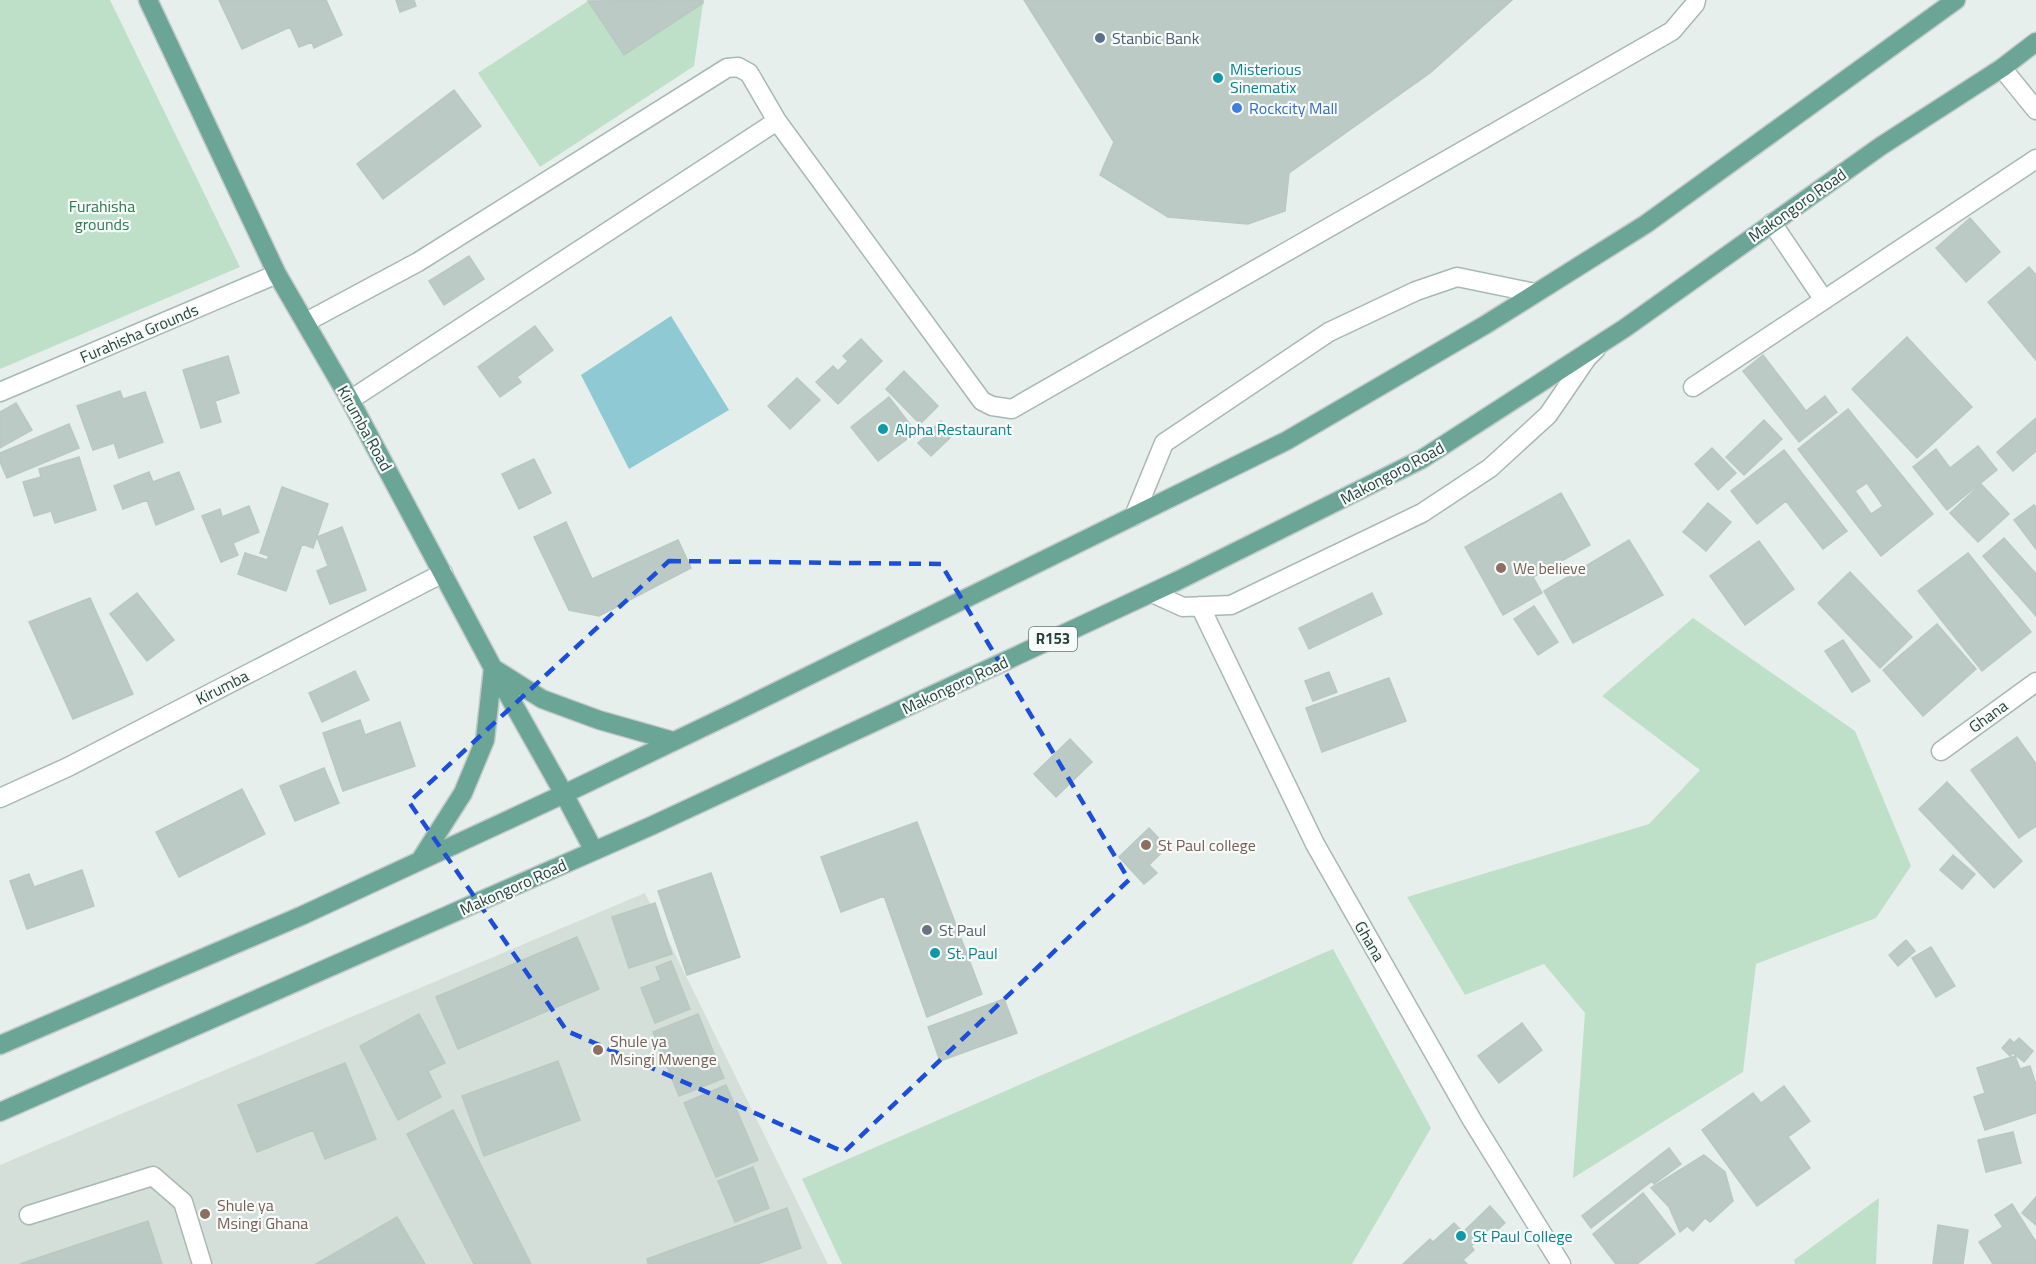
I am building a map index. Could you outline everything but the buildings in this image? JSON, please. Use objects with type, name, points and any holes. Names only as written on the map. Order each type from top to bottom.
[{"type":"main road","name":"Kirumba Road","points":[[148,0],[277,274],[350,400],[594,851]]},
{"type":"main road","points":[[0,1045],[302,916],[564,794],[1286,441],[1485,325],[1646,224],[1956,0]]},
{"type":"main road","name":"Makongoro Road","points":[[0,1112],[594,851],[1152,593],[1422,459],[1603,342],[1881,146],[2002,68],[2036,42]]},
{"type":"main road","points":[[421,859],[463,793],[485,740],[493,668],[542,699],[599,720],[673,741]]},
{"type":"street","points":[[306,322],[418,262],[727,68],[738,68],[749,73],[777,121],[982,401],[992,406],[1012,409],[1672,31],[1696,0]]},
{"type":"street","points":[[2002,68],[2036,110]]},
{"type":"street","points":[[350,400],[777,121]]},
{"type":"street","points":[[1693,387],[2036,159]]},
{"type":"street","points":[[1772,223],[1824,300]]},
{"type":"street","name":"Furahisha Grounds","points":[[0,392],[277,274]]},
{"type":"street","points":[[1134,516],[1164,443],[1329,332],[1416,291],[1457,277],[1535,293]]},
{"type":"street","points":[[1152,593],[1183,607],[1231,605],[1422,513],[1491,468],[1548,415],[1587,358],[1603,342]]},
{"type":"street","name":"Kirumba","points":[[0,798],[68,767],[443,573]]},
{"type":"street","name":"Ghana","points":[[1200,606],[1315,844],[1472,1120],[1561,1264]]},
{"type":"street","name":"Ghana","points":[[1941,751],[2036,682]]},
{"type":"street","points":[[29,1215],[153,1176],[183,1202],[202,1264]]},
{"type":"highlighted area","points":[[669,561],[941,564],[1129,880],[844,1152],[567,1031],[409,802]]},
{"type":"shaded area","points":[[645,893],[828,1264],[0,1264],[0,1165]]},
{"type":"green space","name":"Furahisha grounds","points":[[0,0],[110,0],[240,267],[0,369]]},
{"type":"green space","points":[[588,1],[624,55],[703,3],[694,66],[540,167],[478,73]]},
{"type":"green space","points":[[1693,618],[1855,731],[1911,866],[1876,918],[1756,964],[1743,1072],[1573,1178],[1585,1013],[1544,964],[1465,995],[1407,897],[1649,824],[1700,770],[1602,696]]},
{"type":"green space","points":[[1333,949],[1431,1128],[1352,1264],[842,1264],[802,1179]]},
{"type":"green space","points":[[1879,1198],[1876,1264],[1795,1264],[1794,1260]]},
{"type":"water","points":[[671,316],[729,410],[629,469],[581,375]]},
{"type":"place","name":"Stanbic Bank","points":[[1100,38]]},
{"type":"place","name":"Misterious Sinematix","points":[[1218,78]]},
{"type":"place","name":"Rockcity Mall","points":[[1237,108]]},
{"type":"place","name":"Alpha Restaurant","points":[[883,429]]},
{"type":"place","name":"We believe","points":[[1501,568]]},
{"type":"place","name":"St Paul college","points":[[1146,845]]},
{"type":"place","name":"St Paul","points":[[927,930]]},
{"type":"place","name":"St. Paul","points":[[935,953]]},
{"type":"place","name":"Shule ya Msingi Mwenge","points":[[598,1050]]},
{"type":"place","name":"Shule ya Msingi Ghana","points":[[205,1214]]},
{"type":"place","name":"St Paul College","points":[[1461,1236]]}]
